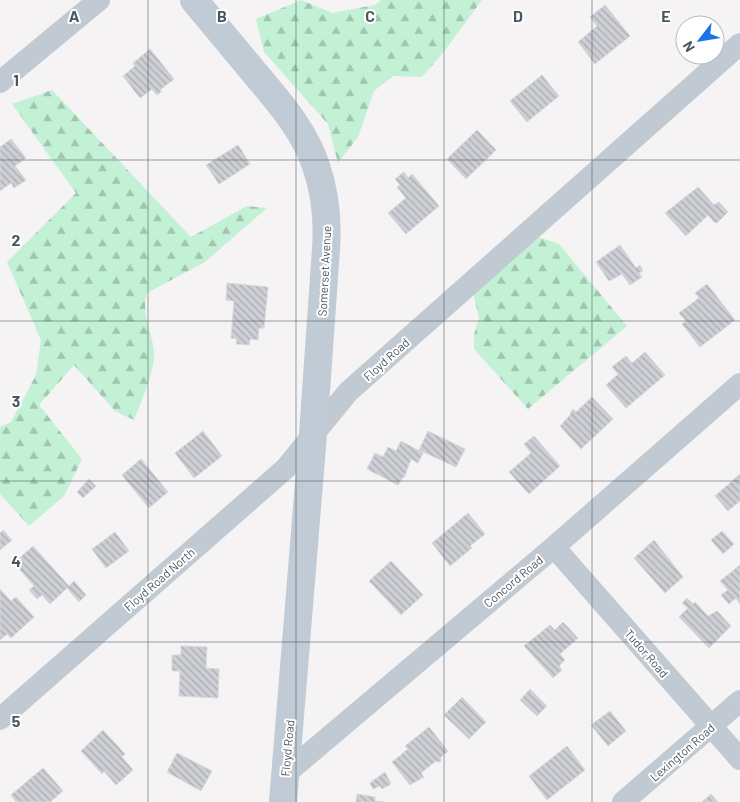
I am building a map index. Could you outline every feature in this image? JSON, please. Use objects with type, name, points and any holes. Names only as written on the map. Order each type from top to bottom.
[{"type":"street","points":[[0,82],[99,0]]},
{"type":"street","name":"Somerset Avenue","points":[[194,0],[294,122],[310,150],[321,180],[327,231],[313,434]]},
{"type":"street","name":"Floyd Road","points":[[284,789],[313,434],[348,392],[740,44]]},
{"type":"street","name":"Concord Road","points":[[284,789],[554,547],[740,384]]},
{"type":"street","name":"Floyd Road North","points":[[0,719],[286,468],[313,434]]},
{"type":"street","name":"Tudor Road","points":[[554,547],[740,759]]},
{"type":"street","name":"Lexington Road","points":[[624,802],[740,701]]},
{"type":"green space","points":[[301,0],[332,13],[375,5],[381,0],[482,0],[442,54],[422,77],[393,76],[374,91],[358,137],[338,163],[328,124],[264,52],[256,19]]},
{"type":"green space","points":[[52,90],[191,237],[247,206],[267,208],[205,262],[147,293],[145,309],[154,355],[147,388],[134,420],[115,411],[74,365],[39,405],[82,459],[64,496],[29,526],[0,494],[0,427],[11,422],[36,375],[41,340],[7,262],[76,193],[12,104]]},
{"type":"green space","points":[[538,237],[559,244],[627,326],[528,409],[474,349],[474,334],[479,318],[473,293]]},
{"type":"building","points":[[605,5],[630,36],[595,64],[578,42],[597,26],[590,17]]},
{"type":"building","points":[[150,49],[174,79],[160,90],[162,91],[157,95],[152,89],[140,98],[123,76],[135,66],[133,63]]},
{"type":"building","points":[[542,75],[559,96],[527,122],[510,101]]},
{"type":"building","points":[[477,130],[496,150],[466,179],[447,159]]},
{"type":"building","points":[[11,139],[26,158],[15,166],[26,180],[14,188],[11,183],[0,191],[0,147]]},
{"type":"building","points":[[238,145],[250,164],[219,184],[206,165]]},
{"type":"building","points":[[404,172],[408,178],[412,174],[439,206],[406,234],[388,213],[406,198],[397,187],[400,185],[395,179]]},
{"type":"building","points":[[698,187],[714,205],[719,202],[728,212],[717,223],[708,215],[686,236],[665,213]]},
{"type":"building","points":[[620,245],[636,268],[640,265],[643,271],[639,273],[642,277],[630,285],[622,274],[609,281],[596,262]]},
{"type":"building","points":[[227,283],[268,287],[264,328],[259,328],[258,340],[250,339],[249,345],[236,344],[237,339],[231,338],[234,301],[226,300]]},
{"type":"building","points":[[707,284],[735,320],[700,347],[682,324],[686,321],[679,313],[699,298],[695,293]]},
{"type":"building","points":[[645,352],[665,375],[626,408],[606,385],[618,374],[612,367],[626,356],[632,363]]},
{"type":"building","points":[[592,397],[613,419],[581,449],[560,426],[573,409],[576,412]]},
{"type":"building","points":[[203,431],[222,456],[194,478],[175,453]]},
{"type":"building","points":[[428,431],[465,449],[456,467],[419,450]]},
{"type":"building","points":[[534,436],[560,466],[529,494],[509,472],[531,453],[524,444]]},
{"type":"building","points":[[401,441],[423,453],[418,463],[411,459],[404,478],[398,485],[367,469],[375,453],[383,457],[388,447],[396,451]]},
{"type":"building","points":[[141,459],[168,492],[149,508],[122,475]]},
{"type":"building","points":[[740,474],[740,501],[728,511],[715,496]]},
{"type":"building","points":[[89,479],[96,486],[83,498],[77,492]]},
{"type":"building","points":[[468,513],[485,534],[470,546],[472,548],[450,566],[432,543]]},
{"type":"building","points":[[3,530],[12,540],[0,550],[0,533]]},
{"type":"building","points":[[722,531],[734,544],[723,554],[711,540]]},
{"type":"building","points":[[115,532],[129,551],[106,568],[92,549]]},
{"type":"building","points":[[654,540],[683,577],[665,593],[634,558]]},
{"type":"building","points":[[33,546],[69,586],[74,581],[86,595],[79,602],[67,588],[50,604],[42,595],[37,599],[29,590],[34,586],[14,563]]},
{"type":"building","points":[[391,561],[423,595],[401,615],[369,581]]},
{"type":"building","points":[[740,565],[740,604],[736,598],[729,604],[721,595],[728,590],[720,581]]},
{"type":"building","points":[[0,589],[11,601],[16,597],[34,617],[11,638],[7,634],[0,640]]},
{"type":"building","points":[[687,598],[693,604],[695,602],[708,616],[717,611],[731,626],[709,648],[679,617],[688,608],[682,603]]},
{"type":"building","points":[[563,622],[578,638],[560,654],[565,660],[559,666],[562,670],[553,678],[524,646],[550,625],[555,630]]},
{"type":"building","points":[[181,646],[207,647],[206,668],[219,669],[218,698],[179,696],[180,671],[172,671],[172,655],[181,655]]},
{"type":"building","points":[[530,689],[547,706],[537,716],[520,700]]},
{"type":"building","points":[[462,697],[486,722],[469,739],[444,715]]},
{"type":"building","points":[[610,711],[626,731],[608,746],[591,725]]},
{"type":"building","points":[[429,727],[448,751],[440,758],[441,761],[436,761],[421,773],[424,777],[410,785],[392,762],[408,749],[405,746]]},
{"type":"building","points":[[103,730],[125,754],[122,757],[133,770],[116,785],[104,771],[102,774],[81,751]]},
{"type":"building","points":[[567,746],[585,770],[547,800],[529,776]]},
{"type":"building","points":[[177,753],[212,771],[201,791],[167,772]]},
{"type":"building","points":[[43,768],[63,791],[50,802],[16,802],[11,795]]},
{"type":"building","points":[[385,772],[391,784],[382,789],[380,786],[373,789],[370,783]]},
{"type":"building","points":[[357,794],[375,797],[375,801],[384,802],[356,802]]},
{"type":"building","points":[[711,794],[718,802],[702,802]]}]
